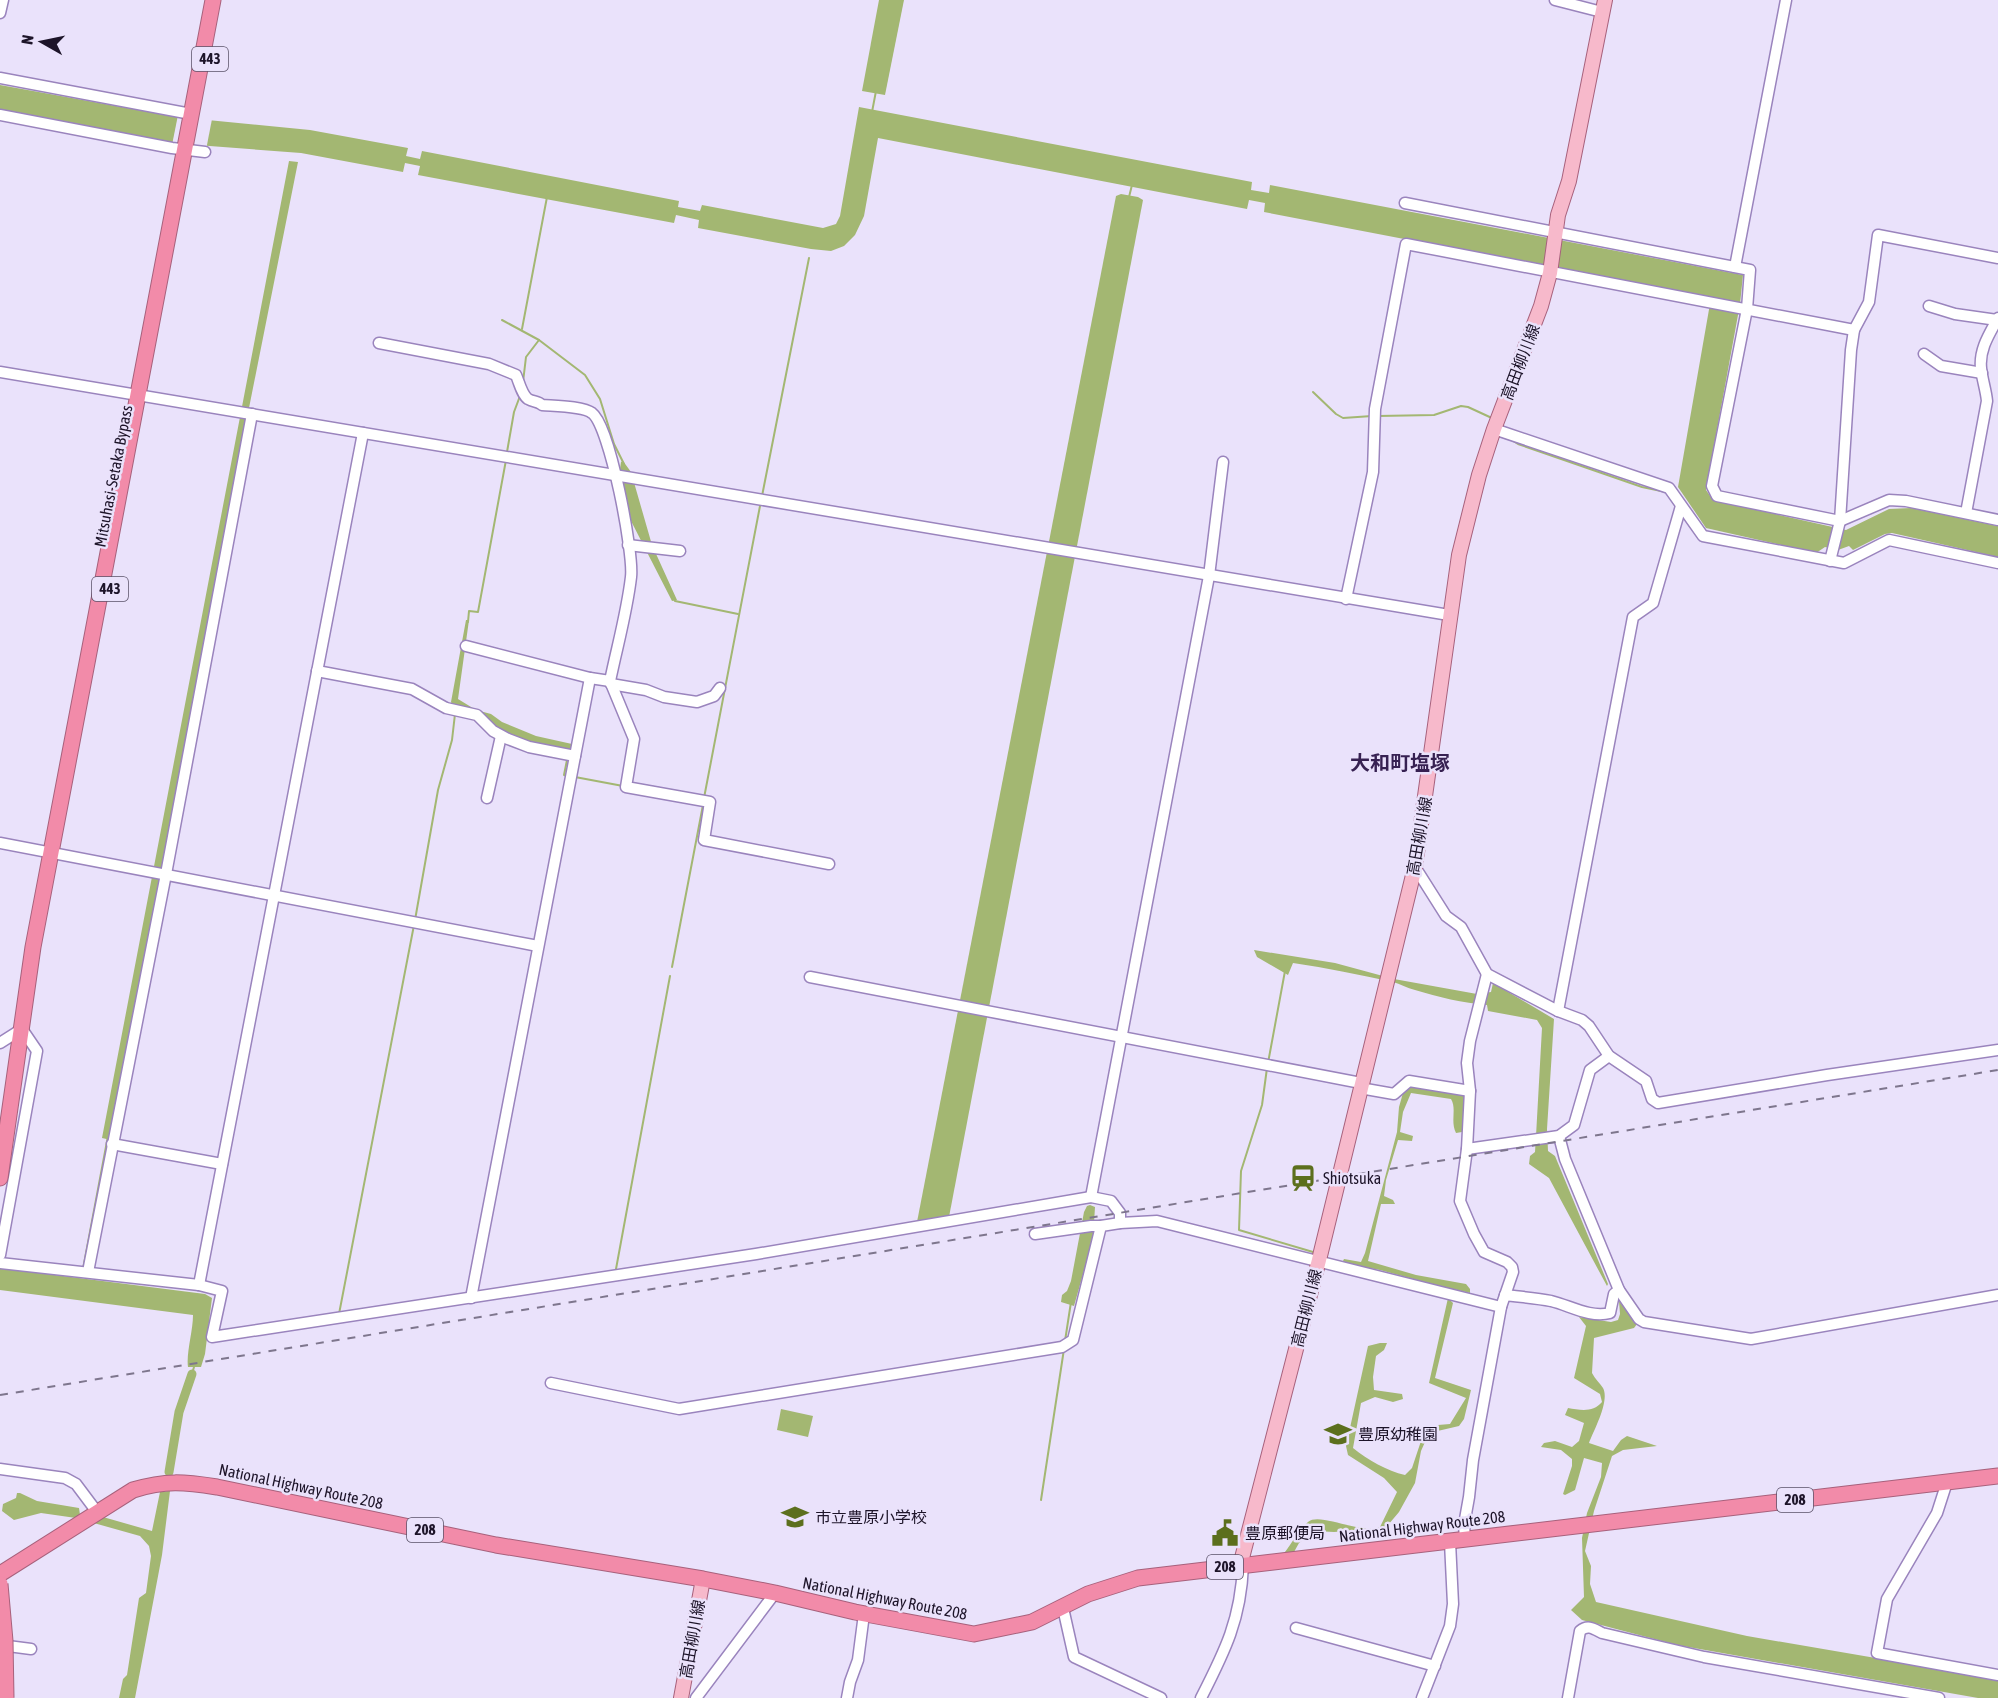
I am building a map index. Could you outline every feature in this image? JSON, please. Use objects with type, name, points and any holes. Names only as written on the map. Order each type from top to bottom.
[{"type":"highway","name":"Mitsuhasi-Setaka Bypass","points":[[0,1178],[22,1029],[142,395],[192,149],[194,116],[213,0]]},
{"type":"highway","name":"Mitsuhasi-Setaka Bypass","points":[[194,116],[221,0]]},
{"type":"highway","name":"National Highway Route 208","points":[[0,1574],[133,1490],[178,1481],[217,1487],[496,1545],[775,1593],[873,1616],[974,1634],[1032,1622],[1088,1594],[1137,1578],[1998,1476]]},
{"type":"highway","points":[[0,1584],[5,1641],[6,1698]]},
{"type":"main road","name":"高田柳川線","points":[[1243,1565],[1242,1558],[1319,1260],[1415,867],[1449,615],[1463,536],[1494,429],[1542,306],[1558,215],[1575,153],[1603,6]]},
{"type":"main road","name":"高田柳川線","points":[[681,1698],[703,1580]]},
{"type":"street","points":[[0,13],[3,0]]},
{"type":"street","points":[[1555,0],[1603,6]]},
{"type":"street","points":[[1735,267],[1786,0]]},
{"type":"street","points":[[0,78],[194,116]]},
{"type":"street","points":[[0,115],[192,149]]},
{"type":"street","points":[[1405,203],[1555,235],[1750,270],[1747,309],[1712,486],[1717,496],[1840,521],[1889,500],[1906,501],[1998,520]]},
{"type":"street","points":[[1830,561],[1840,521],[1851,350],[1854,330],[1869,303],[1878,235],[1998,258]]},
{"type":"street","points":[[1346,599],[1373,472],[1375,409],[1406,244],[1854,330]]},
{"type":"street","points":[[1929,306],[1955,314],[1997,319],[1985,340],[1981,367],[1987,401],[1966,513]]},
{"type":"street","points":[[379,343],[489,364],[516,375],[525,396],[530,400],[542,405],[584,409],[593,413],[605,435],[617,475],[632,574],[610,682],[634,739],[626,787],[710,802],[704,840],[829,864]]},
{"type":"street","points":[[1923,354],[1941,366],[1982,373]]},
{"type":"street","points":[[0,372],[1449,615]]},
{"type":"street","points":[[88,1272],[166,874],[251,414]]},
{"type":"street","points":[[1494,429],[1669,488],[1703,536],[1844,563],[1889,540],[1998,563]]},
{"type":"street","points":[[199,1285],[363,433]]},
{"type":"street","points":[[1091,1197],[1209,576],[1223,462]]},
{"type":"street","points":[[1558,1011],[1633,617],[1653,603],[1682,506]]},
{"type":"street","points":[[628,545],[680,551]]},
{"type":"street","points":[[466,646],[646,690],[664,698],[697,702],[714,696],[720,688]]},
{"type":"street","points":[[317,670],[412,689],[446,708],[477,715],[501,736],[529,747],[575,756]]},
{"type":"street","points":[[471,1298],[590,678]]},
{"type":"street","points":[[487,798],[501,736]]},
{"type":"street","points":[[0,843],[538,946]]},
{"type":"street","points":[[1415,867],[1446,916],[1461,927],[1487,974],[1558,1011],[1582,1020],[1589,1026],[1610,1056],[1646,1081],[1652,1099],[1658,1103],[1998,1050]]},
{"type":"street","points":[[1422,1698],[1450,1626],[1457,1540],[1464,1525],[1473,1460],[1501,1307],[1513,1272],[1507,1262],[1484,1252],[1460,1201],[1467,1149],[1470,1091],[1467,1063],[1470,1041],[1487,974]]},
{"type":"street","points":[[810,977],[988,1010],[1360,1085],[1394,1094],[1409,1081],[1470,1091]]},
{"type":"street","points":[[0,1043],[22,1029],[37,1051],[0,1255]]},
{"type":"street","points":[[1467,1149],[1559,1136],[1574,1125],[1590,1070],[1610,1056]]},
{"type":"street","points":[[1559,1136],[1565,1159],[1619,1290],[1639,1319],[1644,1322],[1751,1339],[1998,1295]]},
{"type":"street","points":[[112,1144],[222,1164]]},
{"type":"street","points":[[0,1263],[199,1285],[222,1292],[212,1337],[756,1254],[1091,1197],[1111,1201],[1120,1213],[1120,1223]]},
{"type":"street","points":[[1035,1234],[1091,1226],[1157,1221],[1501,1307]]},
{"type":"street","points":[[551,1383],[679,1409],[1062,1347],[1073,1340],[1101,1226]]},
{"type":"street","points":[[1505,1295],[1548,1301],[1585,1312],[1605,1314],[1610,1313],[1614,1293],[1619,1290]]},
{"type":"street","points":[[0,1469],[65,1478],[76,1484],[97,1512]]},
{"type":"street","points":[[1947,1482],[1937,1513],[1887,1599],[1877,1653],[1998,1675]]},
{"type":"street","points":[[1201,1698],[1226,1651],[1232,1633],[1238,1612],[1243,1565]]},
{"type":"street","points":[[696,1698],[775,1593]]},
{"type":"street","points":[[1063,1608],[1074,1657],[1161,1698]]},
{"type":"street","points":[[847,1698],[850,1682],[873,1616]]},
{"type":"street","points":[[1568,1698],[1580,1631],[1590,1627],[1602,1633],[1704,1657],[1939,1698]]},
{"type":"street","points":[[1296,1628],[1436,1666]]},
{"type":"street","points":[[0,1645],[31,1649]]},
{"type":"shaded area","points":[[879,0],[904,0],[885,95],[862,91]]},
{"type":"shaded area","points":[[0,85],[177,117],[310,130],[408,148],[406,156],[420,159],[422,151],[679,201],[678,207],[700,211],[702,205],[823,228],[836,224],[840,216],[859,107],[1252,182],[1251,190],[1269,193],[1270,185],[1743,275],[1740,304],[1706,490],[1713,500],[1846,530],[1889,509],[1911,508],[1998,526],[1998,557],[1892,533],[1885,534],[1853,550],[1849,546],[1838,550],[1825,547],[1816,553],[1706,528],[1678,487],[1711,298],[1264,212],[1265,203],[1249,200],[1247,209],[878,138],[864,216],[855,235],[844,246],[831,251],[811,249],[698,228],[699,220],[676,215],[674,223],[418,175],[420,166],[405,163],[403,172],[301,153],[170,143],[0,111]]},
{"type":"shaded area","points":[[289,161],[298,162],[249,408],[111,1140],[102,1138]]},
{"type":"shaded area","points":[[1121,194],[1143,200],[949,1217],[917,1222],[1116,196]]},
{"type":"shaded area","points":[[623,461],[631,472],[652,545],[677,600],[672,601],[630,519],[620,469]]},
{"type":"shaded area","points":[[466,620],[469,620],[458,699],[476,710],[491,714],[502,722],[536,736],[572,744],[571,752],[516,738],[453,706],[451,702]]},
{"type":"shaded area","points":[[1254,950],[1335,963],[1394,979],[1477,994],[1491,992],[1493,983],[1554,1019],[1547,1129],[1548,1151],[1555,1156],[1607,1286],[1549,1178],[1529,1164],[1530,1156],[1535,1152],[1542,1028],[1537,1020],[1488,1011],[1487,1005],[1442,997],[1393,982],[1318,967],[1293,963],[1288,975],[1257,957]]},
{"type":"shaded area","points":[[1409,1087],[1465,1094],[1462,1132],[1456,1133],[1454,1129],[1451,1099],[1411,1093],[1403,1112],[1400,1132],[1413,1136],[1412,1141],[1398,1140],[1386,1180],[1384,1196],[1393,1200],[1395,1204],[1381,1204],[1368,1261],[1416,1275],[1466,1284],[1470,1289],[1470,1293],[1453,1289],[1450,1300],[1453,1303],[1435,1378],[1471,1390],[1464,1419],[1459,1426],[1429,1433],[1421,1451],[1415,1483],[1399,1512],[1383,1531],[1355,1536],[1348,1531],[1314,1531],[1299,1543],[1294,1552],[1285,1552],[1305,1525],[1314,1520],[1361,1528],[1380,1527],[1397,1492],[1384,1478],[1348,1455],[1346,1446],[1368,1346],[1387,1343],[1384,1350],[1376,1356],[1374,1390],[1402,1394],[1403,1399],[1393,1402],[1375,1397],[1361,1403],[1353,1448],[1391,1471],[1405,1475],[1412,1468],[1426,1426],[1450,1424],[1466,1398],[1429,1383],[1450,1289],[1380,1270],[1342,1263],[1344,1259],[1361,1262],[1365,1253],[1397,1132],[1399,1107],[1403,1093]]},
{"type":"shaded area","points":[[1090,1205],[1095,1207],[1093,1239],[1074,1306],[1061,1302],[1062,1295],[1067,1291],[1071,1281],[1084,1212]]},
{"type":"shaded area","points":[[0,1268],[205,1294],[212,1298],[205,1354],[201,1367],[188,1367],[193,1315],[0,1290]]},
{"type":"shaded area","points":[[1619,1301],[1637,1324],[1634,1328],[1594,1338],[1592,1373],[1605,1394],[1600,1416],[1589,1443],[1613,1451],[1627,1436],[1657,1446],[1623,1450],[1612,1456],[1594,1511],[1585,1551],[1591,1566],[1590,1584],[1596,1602],[1747,1636],[1998,1679],[1998,1698],[1978,1698],[1677,1645],[1582,1620],[1571,1610],[1584,1597],[1582,1538],[1587,1513],[1601,1477],[1602,1463],[1584,1458],[1575,1490],[1565,1495],[1563,1494],[1572,1459],[1561,1450],[1541,1447],[1544,1443],[1555,1441],[1572,1447],[1579,1441],[1584,1423],[1565,1415],[1568,1408],[1590,1409],[1602,1402],[1600,1394],[1574,1378],[1586,1326],[1579,1317],[1611,1322],[1618,1320]]},
{"type":"shaded area","points":[[781,1409],[813,1416],[808,1437],[777,1430]]},
{"type":"shaded area","points":[[170,1491],[162,1555],[135,1698],[119,1698],[123,1679],[127,1675],[139,1598],[146,1593],[151,1556],[149,1546],[140,1536],[76,1518],[41,1513],[14,1520],[2,1511],[3,1504],[16,1498],[17,1493],[20,1493],[37,1501],[79,1508],[80,1515],[98,1520],[103,1517],[152,1531],[160,1492]]},
{"type":"pier","points":[[178,115],[212,119],[206,150],[172,145]]},
{"type":"waterway","points":[[872,112],[876,91]]},
{"type":"waterway","points":[[1129,197],[1132,185]]},
{"type":"waterway","points":[[522,329],[547,197]]},
{"type":"waterway","points":[[762,496],[809,258]]},
{"type":"waterway","points":[[502,320],[539,340],[585,375],[600,399],[614,444],[624,464]]},
{"type":"waterway","points":[[523,382],[526,357],[539,340]]},
{"type":"waterway","points":[[1313,392],[1343,418],[1372,416]]},
{"type":"waterway","points":[[507,452],[514,412],[520,396]]},
{"type":"waterway","points":[[1378,416],[1434,415],[1461,406],[1494,419]]},
{"type":"waterway","points":[[1510,439],[1518,444],[1642,487],[1666,492]]},
{"type":"waterway","points":[[468,622],[469,611],[478,612],[506,460]]},
{"type":"waterway","points":[[704,798],[760,506]]},
{"type":"waterway","points":[[674,599],[738,614]]},
{"type":"waterway","points":[[415,920],[438,790],[452,740],[455,714]]},
{"type":"waterway","points":[[567,760],[564,775],[567,776]]},
{"type":"waterway","points":[[575,777],[623,786]]},
{"type":"waterway","points":[[631,783],[660,788]]},
{"type":"waterway","points":[[672,967],[703,805]]},
{"type":"waterway","points":[[339,1314],[414,925]]},
{"type":"waterway","points":[[1268,1063],[1285,971]]},
{"type":"waterway","points":[[616,1269],[670,976]]},
{"type":"waterway","points":[[1267,1068],[1262,1105],[1241,1171],[1239,1230],[1313,1252]]},
{"type":"waterway","points":[[83,1269],[108,1136]]},
{"type":"waterway","points":[[1065,1341],[1071,1302]]},
{"type":"waterway","points":[[1041,1500],[1064,1349]]},
{"type":"waterway","points":[[192,1374],[194,1367]]},
{"type":"waterway","points":[[169,1472],[179,1412],[192,1374]]},
{"type":"railway","points":[[0,1395],[1998,1070]]},
{"type":"place","name":"Shiotsuka","points":[[1303,1178]]},
{"type":"place","name":"豊原幼稚園","points":[[1338,1434]]},
{"type":"place","name":"市立豊原小学校","points":[[795,1517]]},
{"type":"place","name":"豊原郵便局","points":[[1225,1533]]},
{"type":"district","name":"大和町塩塚","points":[[1400,763]]}]
